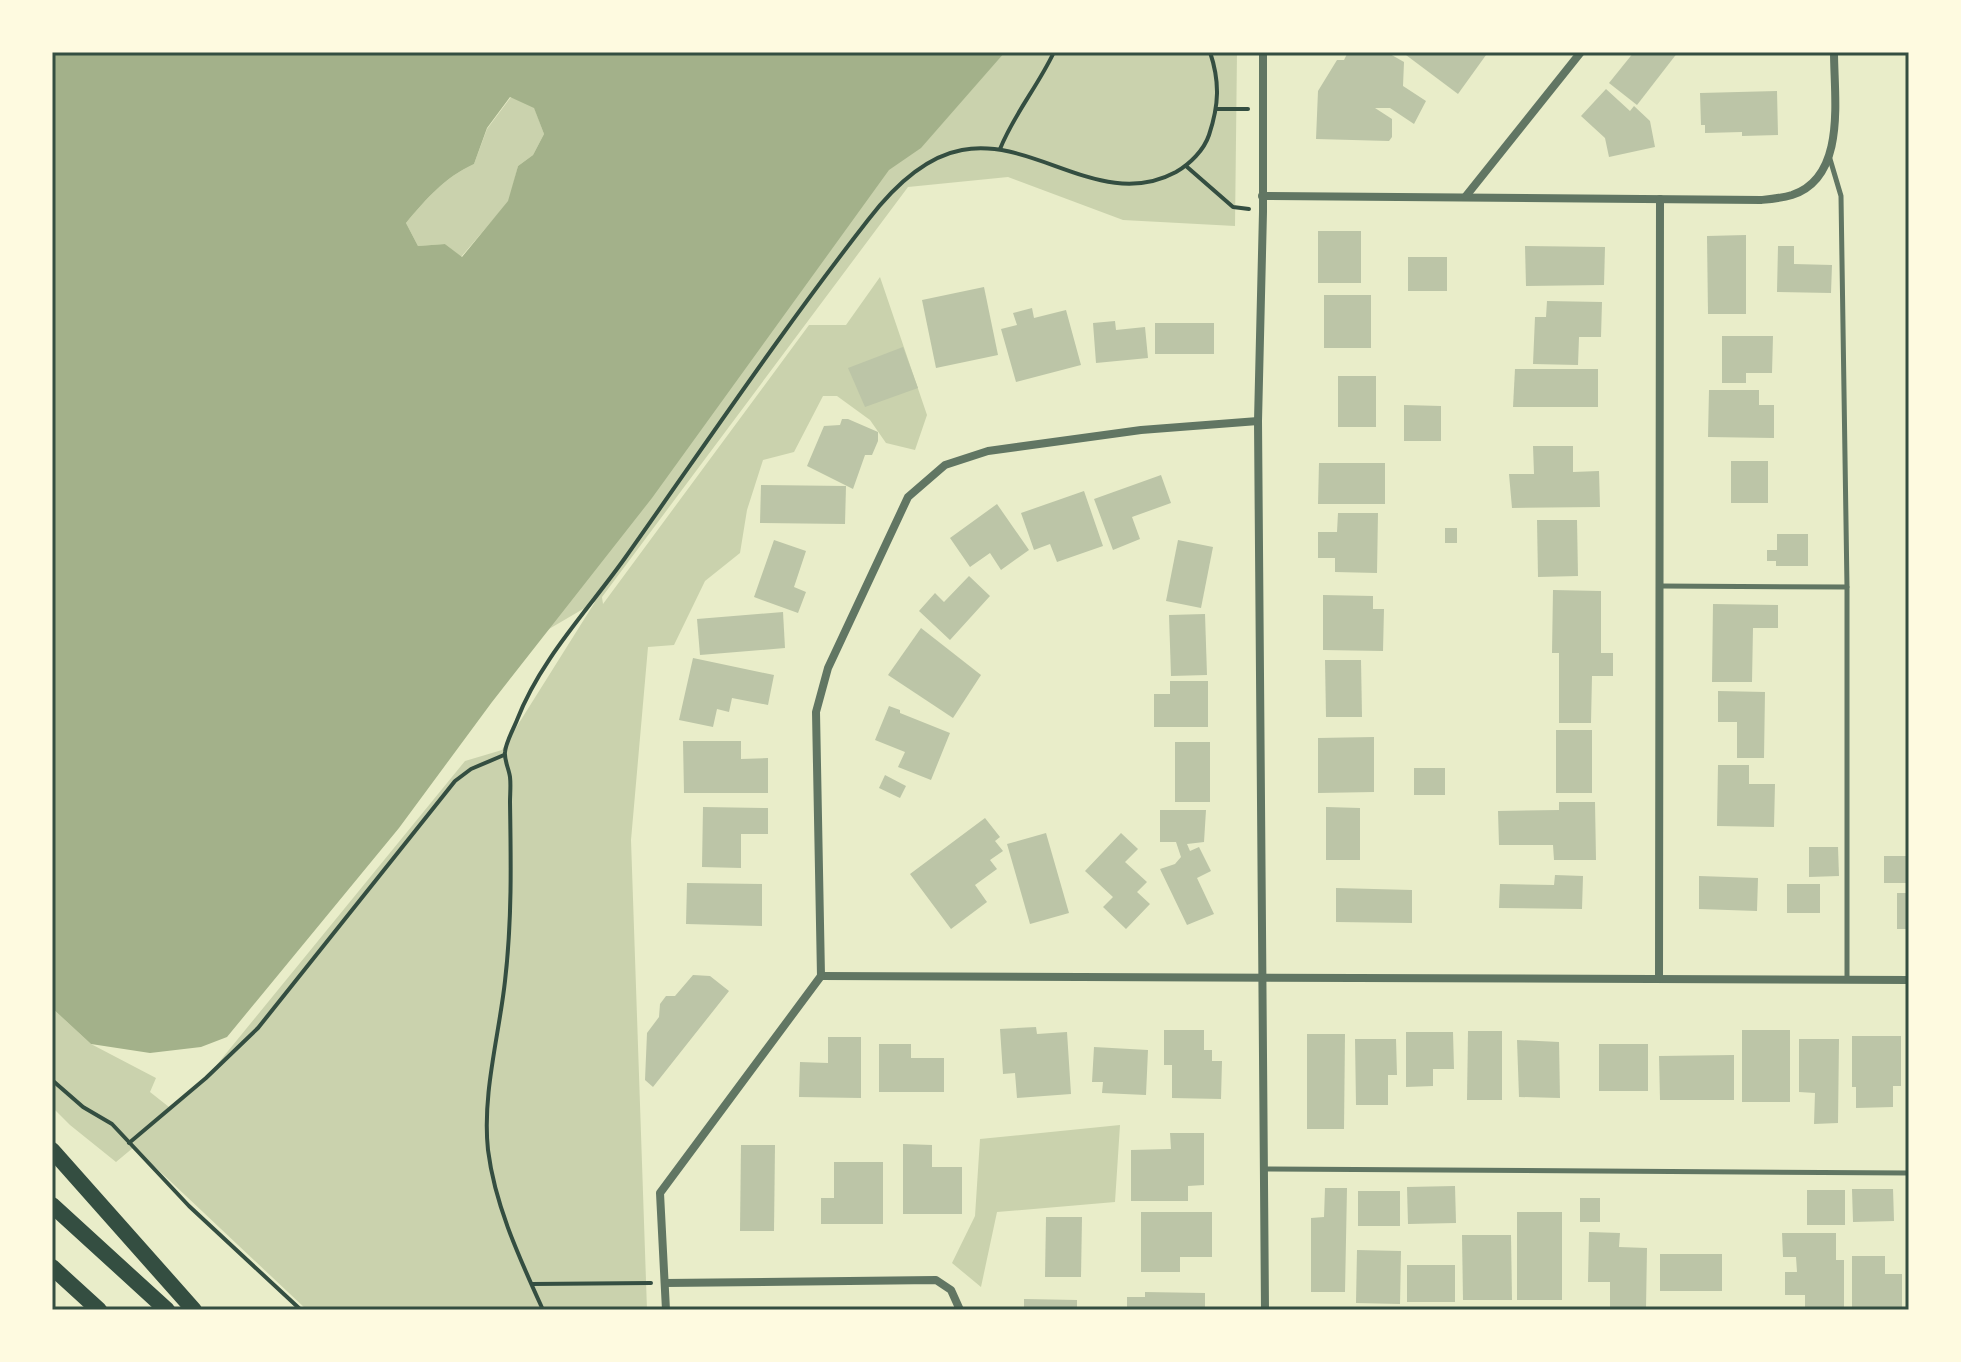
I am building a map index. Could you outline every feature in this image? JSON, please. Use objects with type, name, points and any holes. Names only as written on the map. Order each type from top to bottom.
[{"type":"main road","points":[[52,1150],[194,1310]]},
{"type":"main road","points":[[52,1205],[167,1310]]},
{"type":"main road","points":[[52,1267],[99,1310]]},
{"type":"street","points":[[1263,52],[1258,421],[1265,1310]]},
{"type":"street","points":[[1466,196],[1581,52]]},
{"type":"street","points":[[1262,196],[1761,200],[1793,195],[1815,180],[1830,159],[1834,129],[1834,52]]},
{"type":"street","points":[[1659,979],[1660,199]]},
{"type":"street","points":[[666,1310],[660,1193],[821,976],[816,712],[828,668],[908,497],[945,465],[988,451],[1141,430],[1258,421]]},
{"type":"street","points":[[821,976],[1909,980]]},
{"type":"street","points":[[665,1283],[936,1280],[951,1290],[960,1310]]},
{"type":"lane","points":[[1830,159],[1841,196],[1847,587],[1847,980]]},
{"type":"lane","points":[[1659,586],[1847,587]]},
{"type":"lane","points":[[1264,1169],[1909,1173]]},
{"type":"path","points":[[1000,149],[1054,52]]},
{"type":"path","points":[[543,1310],[516,1251],[488,1150],[487,1111],[512,909],[510,776],[504,755],[518,715],[544,668],[828,271],[881,203],[915,172],[961,150],[1000,149],[1086,177],[1124,184],[1155,181],[1186,166],[1206,143],[1217,109],[1218,89],[1210,52]]},
{"type":"path","points":[[1217,109],[1263,108]]},
{"type":"path","points":[[1186,166],[1233,207],[1263,212]]},
{"type":"path","points":[[129,1143],[206,1078],[258,1028],[455,781],[471,769],[504,755]]},
{"type":"path","points":[[52,1080],[83,1107],[112,1124],[189,1206],[301,1310]]},
{"type":"path","points":[[531,1284],[665,1283]]},
{"type":"shaded area","points":[[52,52],[1005,52],[921,148],[889,170],[652,498],[492,702],[399,828],[227,1037],[201,1047],[150,1053],[91,1044],[52,1008]],"holes":[[[510,97],[534,108],[544,134],[533,155],[518,166],[508,201],[462,257],[445,244],[418,246],[406,223],[445,182],[474,164],[487,128]]]},
{"type":"shaded area","points":[[929,52],[1237,52],[1235,226],[1123,220],[1008,177],[908,187],[602,597],[603,604],[809,325],[846,325],[880,277],[927,415],[915,450],[886,443],[870,420],[837,396],[823,396],[794,452],[763,460],[747,510],[740,553],[705,581],[674,645],[648,647],[631,840],[647,1310],[307,1310],[134,1147],[116,1162],[52,1107],[52,1008],[91,1044],[156,1078],[150,1092],[169,1107],[206,1078],[465,761],[502,750],[595,602],[498,659]]},
{"type":"shaded area","points":[[511,97],[534,107],[544,134],[533,155],[518,166],[509,201],[461,257],[445,244],[418,246],[406,223],[445,182],[474,164],[487,129]]},
{"type":"shaded area","points":[[1120,1125],[1115,1202],[997,1212],[981,1287],[952,1263],[975,1216],[980,1139]]},
{"type":"building","points":[[1348,52],[1390,54],[1404,62],[1403,86],[1426,101],[1414,124],[1390,108],[1375,108],[1392,119],[1392,137],[1389,141],[1316,139],[1318,91],[1337,60],[1344,60]]},
{"type":"building","points":[[1402,52],[1482,52],[1486,55],[1458,94]]},
{"type":"building","points":[[1634,52],[1678,52],[1637,105],[1609,83]]},
{"type":"building","points":[[1606,89],[1630,111],[1634,106],[1650,121],[1655,147],[1609,157],[1605,138],[1581,116]]},
{"type":"building","points":[[1777,91],[1778,135],[1705,133],[1705,125],[1701,125],[1700,93]]},
{"type":"building","points":[[1318,231],[1361,231],[1361,283],[1318,283]]},
{"type":"building","points":[[1746,235],[1746,314],[1708,314],[1707,236]]},
{"type":"building","points":[[1525,246],[1605,247],[1604,285],[1526,286]]},
{"type":"building","points":[[1778,246],[1794,246],[1794,264],[1832,265],[1831,293],[1777,292]]},
{"type":"building","points":[[1408,257],[1447,257],[1447,291],[1408,291]]},
{"type":"building","points":[[984,287],[998,355],[936,368],[922,300]]},
{"type":"building","points":[[1324,295],[1371,295],[1371,348],[1324,348]]},
{"type":"building","points":[[1547,301],[1602,302],[1601,337],[1579,337],[1578,365],[1533,364],[1535,317],[1546,317]]},
{"type":"building","points":[[1032,308],[1034,318],[1066,310],[1081,365],[1016,382],[1001,329],[1017,325],[1013,313]]},
{"type":"building","points":[[1115,321],[1116,330],[1145,327],[1148,358],[1096,363],[1093,323]]},
{"type":"building","points":[[1155,323],[1214,323],[1214,354],[1155,354]]},
{"type":"building","points":[[1722,336],[1773,336],[1772,373],[1746,373],[1746,383],[1722,383]]},
{"type":"building","points":[[903,347],[918,388],[865,407],[848,368]]},
{"type":"building","points":[[1515,369],[1598,369],[1598,407],[1513,407]]},
{"type":"building","points":[[1338,376],[1376,376],[1376,427],[1338,427]]},
{"type":"building","points":[[1709,390],[1759,390],[1759,405],[1774,405],[1774,438],[1708,437]]},
{"type":"building","points":[[1404,405],[1441,406],[1441,441],[1404,441]]},
{"type":"building","points":[[842,419],[878,432],[872,455],[865,455],[853,489],[807,466],[824,426],[840,425]]},
{"type":"building","points":[[1533,446],[1573,446],[1573,472],[1599,471],[1600,507],[1512,508],[1509,474],[1534,474]]},
{"type":"building","points":[[1731,461],[1768,461],[1768,503],[1731,503]]},
{"type":"building","points":[[1319,463],[1385,463],[1385,504],[1318,504]]},
{"type":"building","points":[[1161,475],[1171,503],[1132,517],[1140,539],[1113,550],[1094,499]]},
{"type":"building","points":[[761,485],[846,486],[845,524],[760,523]]},
{"type":"building","points":[[1084,491],[1103,546],[1057,562],[1050,544],[1034,550],[1021,513]]},
{"type":"building","points":[[997,504],[1029,550],[1001,570],[990,553],[970,567],[950,538]]},
{"type":"building","points":[[1338,513],[1378,513],[1377,573],[1335,572],[1335,558],[1318,558],[1318,532],[1337,532]]},
{"type":"building","points":[[1537,520],[1577,520],[1578,576],[1538,577]]},
{"type":"building","points":[[1445,528],[1457,528],[1457,543],[1445,543]]},
{"type":"building","points":[[1777,534],[1808,534],[1808,566],[1776,566],[1776,561],[1767,561],[1767,550],[1777,550]]},
{"type":"building","points":[[774,540],[806,551],[794,587],[806,592],[798,613],[754,597]]},
{"type":"building","points":[[1178,540],[1213,547],[1201,608],[1166,601]]},
{"type":"building","points":[[969,576],[990,596],[950,640],[919,611],[935,593],[944,602]]},
{"type":"building","points":[[1553,590],[1601,591],[1601,653],[1613,653],[1613,676],[1592,676],[1591,723],[1559,723],[1559,653],[1552,653]]},
{"type":"building","points":[[1323,595],[1373,596],[1373,609],[1384,609],[1383,651],[1323,650]]},
{"type":"building","points":[[1713,604],[1778,605],[1778,628],[1753,628],[1752,682],[1712,682]]},
{"type":"building","points":[[783,612],[785,648],[700,655],[697,619]]},
{"type":"building","points":[[1205,614],[1207,675],[1171,676],[1169,615]]},
{"type":"building","points":[[921,628],[981,675],[953,718],[888,675]]},
{"type":"building","points":[[693,658],[774,675],[768,705],[732,698],[729,712],[717,709],[713,727],[679,720]]},
{"type":"building","points":[[1325,660],[1361,660],[1362,717],[1326,717]]},
{"type":"building","points":[[1170,681],[1208,681],[1208,727],[1154,727],[1154,694],[1170,694]]},
{"type":"building","points":[[1718,691],[1765,692],[1764,758],[1737,758],[1737,722],[1718,722]]},
{"type":"building","points":[[889,706],[950,733],[931,780],[898,767],[905,752],[875,740]]},
{"type":"building","points":[[1556,730],[1592,730],[1592,793],[1556,793]]},
{"type":"building","points":[[1374,737],[1374,792],[1318,793],[1318,738]]},
{"type":"building","points":[[683,741],[741,741],[741,759],[768,758],[768,793],[684,793]]},
{"type":"building","points":[[1175,742],[1210,742],[1210,802],[1175,802]]},
{"type":"building","points":[[1718,765],[1749,765],[1749,784],[1775,784],[1774,827],[1717,826]]},
{"type":"building","points":[[1414,768],[1445,768],[1445,795],[1414,795]]},
{"type":"building","points":[[885,775],[906,786],[900,798],[879,788]]},
{"type":"building","points":[[1559,802],[1595,802],[1596,860],[1554,860],[1553,845],[1499,845],[1498,811],[1559,810]]},
{"type":"building","points":[[703,807],[768,808],[768,834],[741,834],[741,868],[702,867]]},
{"type":"building","points":[[1326,807],[1360,808],[1360,860],[1326,860]]},
{"type":"building","points":[[1160,810],[1206,810],[1204,842],[1187,844],[1190,851],[1199,847],[1211,871],[1197,878],[1214,914],[1187,925],[1160,869],[1175,864],[1181,857],[1176,842],[1160,842]]},
{"type":"building","points":[[985,818],[1000,837],[995,841],[1003,851],[990,860],[997,869],[975,885],[987,902],[951,929],[910,874]]},
{"type":"building","points":[[1046,833],[1069,913],[1030,924],[1007,844]]},
{"type":"building","points":[[1121,833],[1138,849],[1125,862],[1147,882],[1137,892],[1150,904],[1126,929],[1103,907],[1113,897],[1085,871]]},
{"type":"building","points":[[1809,847],[1838,847],[1839,876],[1809,877]]},
{"type":"building","points":[[1884,856],[1909,856],[1909,883],[1884,883]]},
{"type":"building","points":[[1555,875],[1583,876],[1582,909],[1499,908],[1500,884],[1554,885]]},
{"type":"building","points":[[1699,876],[1758,878],[1757,911],[1699,909]]},
{"type":"building","points":[[687,883],[762,884],[762,926],[686,924]]},
{"type":"building","points":[[1787,884],[1820,884],[1820,913],[1787,913]]},
{"type":"building","points":[[1336,888],[1412,890],[1412,923],[1336,922]]},
{"type":"building","points":[[1897,893],[1909,893],[1909,929],[1897,929]]},
{"type":"building","points":[[693,975],[710,976],[729,991],[653,1087],[645,1080],[647,1033],[659,1017],[660,1004],[666,996],[675,996]]},
{"type":"building","points":[[1036,1027],[1037,1034],[1067,1032],[1071,1094],[1017,1098],[1015,1073],[1003,1074],[1000,1029]]},
{"type":"building","points":[[1164,1030],[1204,1030],[1204,1050],[1212,1050],[1212,1061],[1222,1061],[1221,1099],[1172,1098],[1172,1065],[1164,1065]]},
{"type":"building","points":[[1742,1030],[1790,1030],[1790,1102],[1742,1102]]},
{"type":"building","points":[[1468,1031],[1502,1031],[1502,1100],[1467,1100]]},
{"type":"building","points":[[1406,1032],[1453,1032],[1454,1069],[1433,1069],[1433,1086],[1406,1087]]},
{"type":"building","points":[[1307,1034],[1345,1034],[1344,1129],[1307,1129]]},
{"type":"building","points":[[1852,1036],[1901,1036],[1901,1086],[1893,1086],[1893,1107],[1856,1108],[1856,1087],[1852,1087]]},
{"type":"building","points":[[828,1037],[861,1037],[861,1098],[799,1097],[800,1062],[828,1063]]},
{"type":"building","points":[[1355,1039],[1396,1039],[1397,1075],[1388,1075],[1388,1105],[1356,1105]]},
{"type":"building","points":[[1799,1039],[1839,1039],[1838,1123],[1814,1124],[1815,1093],[1799,1092]]},
{"type":"building","points":[[1517,1040],[1559,1042],[1560,1098],[1519,1097]]},
{"type":"building","points":[[879,1044],[911,1044],[911,1058],[944,1058],[944,1092],[879,1092]]},
{"type":"building","points":[[1599,1044],[1648,1044],[1648,1091],[1599,1091]]},
{"type":"building","points":[[1094,1047],[1148,1050],[1146,1095],[1102,1093],[1103,1082],[1092,1082]]},
{"type":"building","points":[[1734,1055],[1734,1100],[1660,1100],[1659,1056]]},
{"type":"building","points":[[1170,1133],[1204,1133],[1204,1185],[1188,1186],[1188,1201],[1131,1201],[1131,1150],[1171,1149]]},
{"type":"building","points":[[903,1144],[932,1145],[932,1167],[962,1167],[962,1214],[903,1214]]},
{"type":"building","points":[[741,1145],[775,1145],[774,1231],[740,1231]]},
{"type":"building","points":[[834,1162],[883,1162],[883,1224],[821,1224],[821,1198],[834,1198]]},
{"type":"building","points":[[1455,1186],[1456,1223],[1408,1224],[1407,1187]]},
{"type":"building","points":[[1325,1188],[1347,1188],[1345,1292],[1311,1292],[1311,1218],[1324,1217]]},
{"type":"building","points":[[1852,1189],[1893,1189],[1894,1221],[1853,1222]]},
{"type":"building","points":[[1807,1190],[1845,1190],[1845,1225],[1807,1225]]},
{"type":"building","points":[[1358,1191],[1400,1191],[1400,1226],[1358,1226]]},
{"type":"building","points":[[1580,1198],[1600,1198],[1600,1222],[1580,1222]]},
{"type":"building","points":[[1141,1212],[1212,1212],[1212,1257],[1180,1257],[1180,1272],[1141,1272]]},
{"type":"building","points":[[1517,1212],[1562,1212],[1562,1300],[1517,1300]]},
{"type":"building","points":[[1046,1217],[1082,1217],[1081,1277],[1045,1277]]},
{"type":"building","points":[[1589,1232],[1620,1233],[1619,1247],[1647,1248],[1646,1310],[1610,1309],[1610,1282],[1588,1282]]},
{"type":"building","points":[[1782,1233],[1836,1233],[1836,1260],[1844,1260],[1844,1308],[1805,1308],[1805,1295],[1785,1295],[1785,1272],[1797,1272],[1796,1257],[1783,1257]]},
{"type":"building","points":[[1462,1235],[1511,1235],[1512,1300],[1463,1300]]},
{"type":"building","points":[[1357,1250],[1401,1251],[1400,1304],[1356,1303]]},
{"type":"building","points":[[1660,1254],[1722,1254],[1722,1291],[1660,1291]]},
{"type":"building","points":[[1852,1256],[1885,1256],[1885,1274],[1902,1274],[1902,1308],[1852,1309]]},
{"type":"building","points":[[1407,1265],[1455,1265],[1455,1302],[1407,1302]]},
{"type":"building","points":[[1145,1292],[1205,1293],[1205,1310],[1127,1310],[1127,1297],[1145,1297]]},
{"type":"building","points":[[1024,1299],[1077,1300],[1077,1310],[1024,1310]]}]
